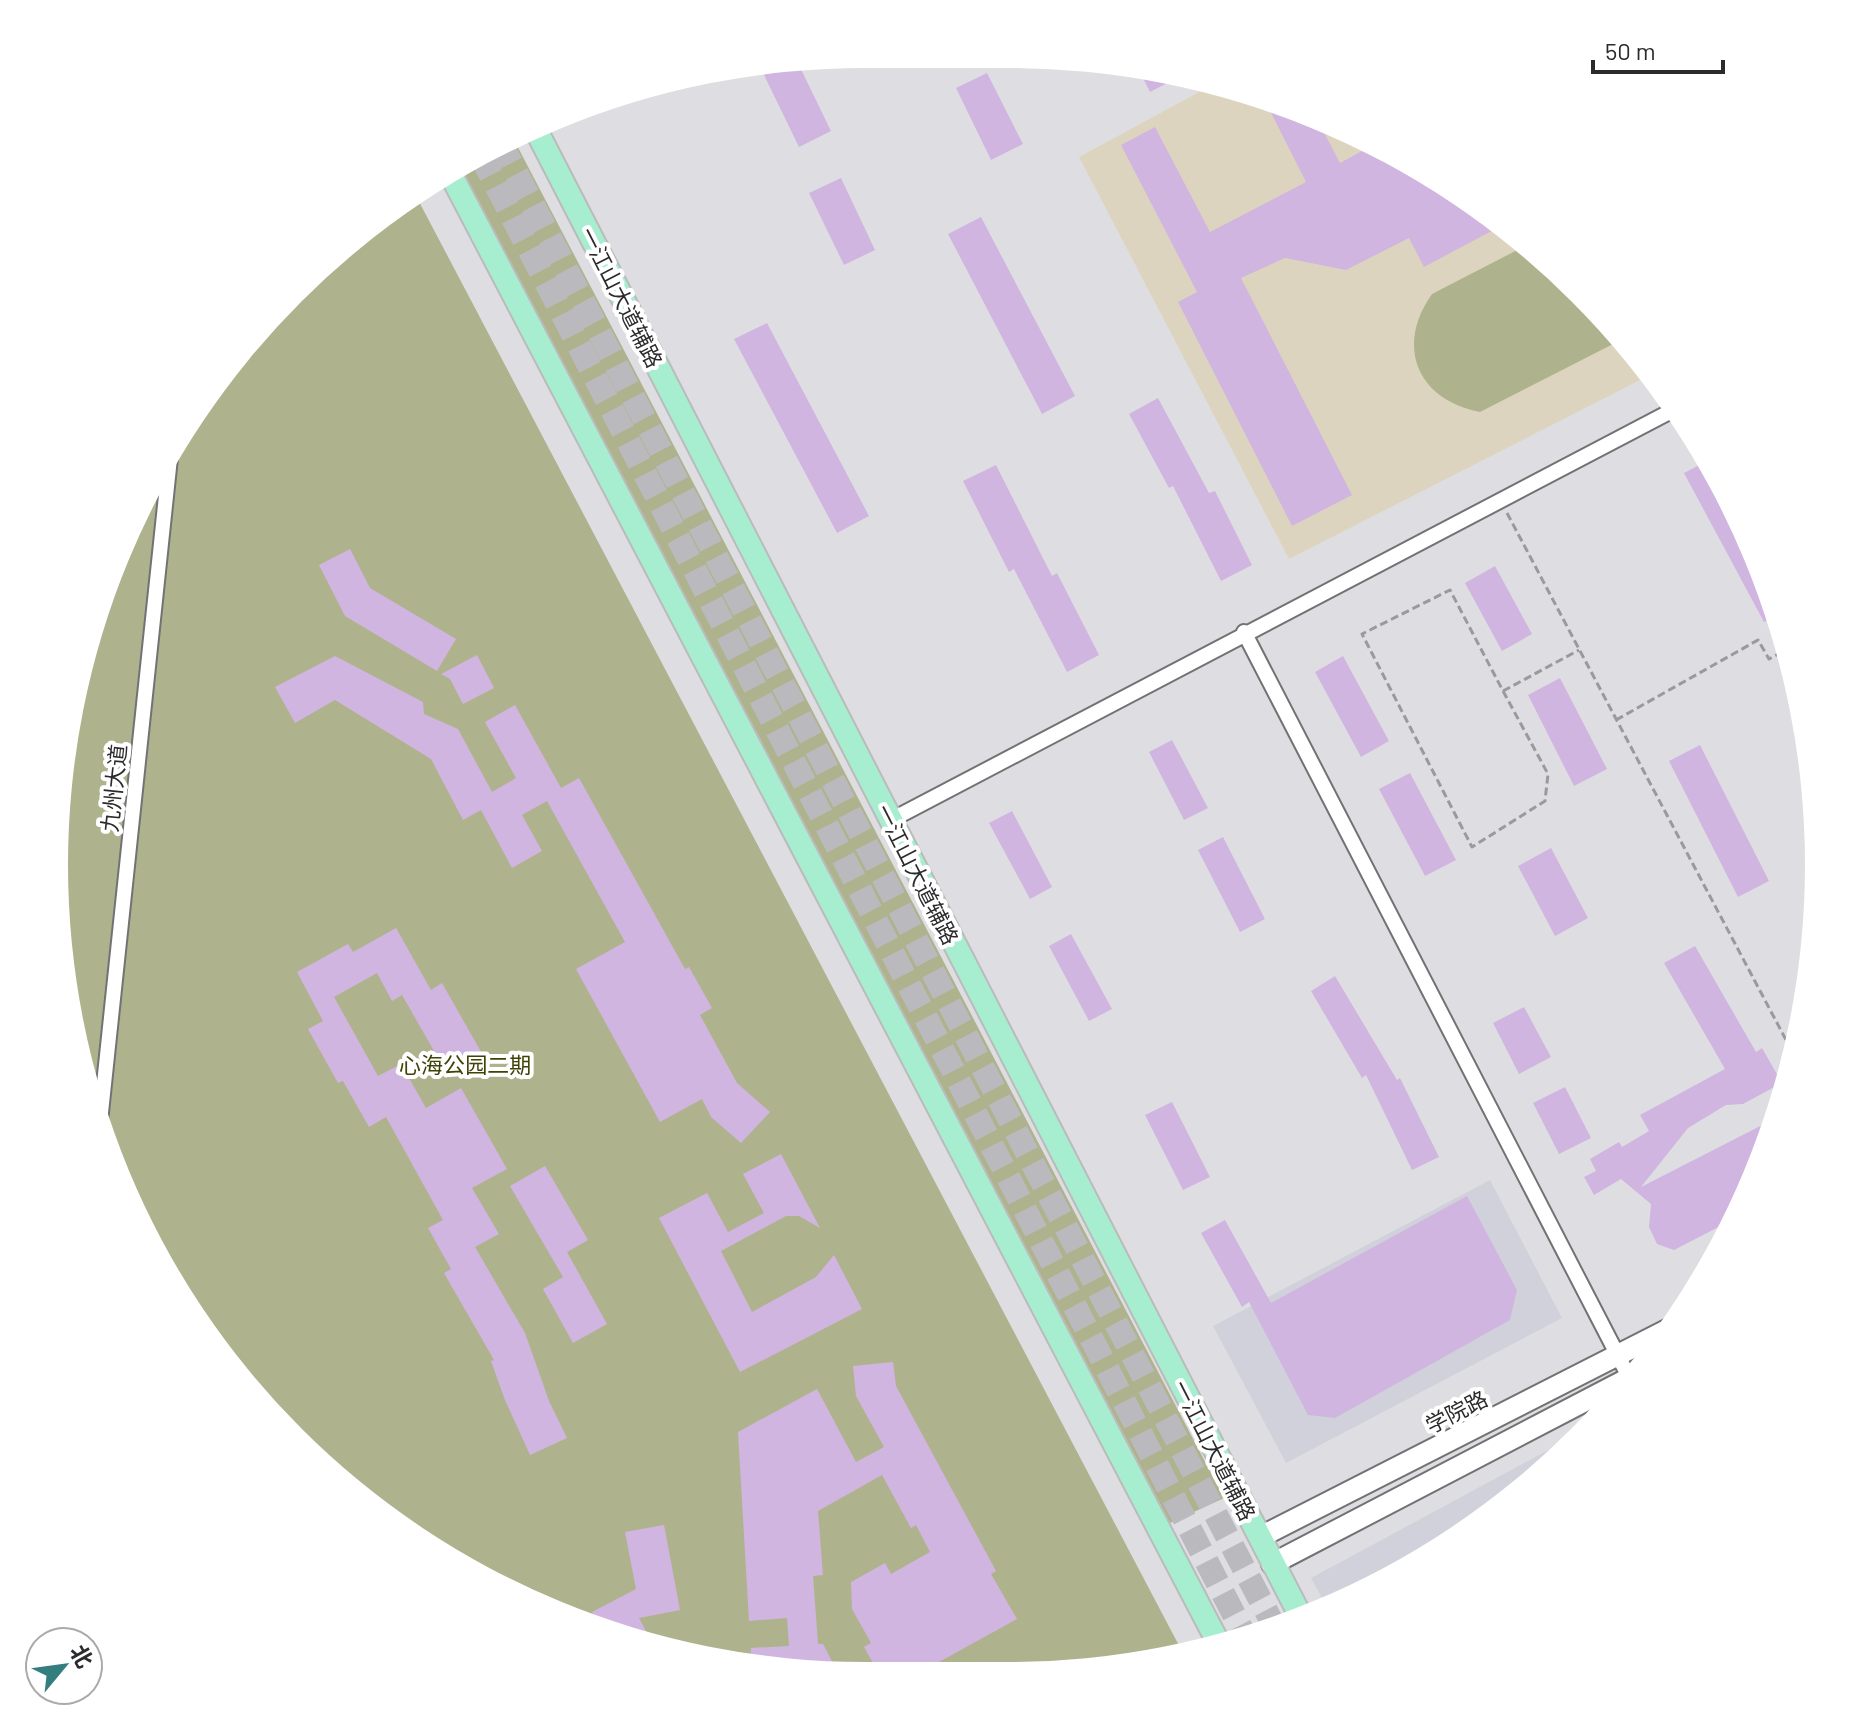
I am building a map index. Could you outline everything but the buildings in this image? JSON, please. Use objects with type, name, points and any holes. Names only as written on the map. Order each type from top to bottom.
[{"type":"main road","name":"一江山大道辅路","points":[[542,137],[1296,1608]]},
{"type":"main road","points":[[455,182],[1214,1635]]},
{"type":"main road","name":"学院路","points":[[1260,1537],[1647,1341]]},
{"type":"main road","points":[[1272,1564],[1606,1391]]},
{"type":"street","points":[[891,820],[1244,632],[1665,414]]},
{"type":"street","name":"九州大道","points":[[103,1097],[168,479]]},
{"type":"street","points":[[1244,632],[1625,1368]]},
{"type":"path","points":[[1499,499],[1786,1039]]},
{"type":"path","points":[[1450,590],[1503,691],[1548,774],[1545,801],[1472,847],[1362,634],[1450,590]]},
{"type":"path","points":[[1616,720],[1758,640],[1769,659],[1777,655]]},
{"type":"path","points":[[1503,691],[1579,650]]},
{"type":"shaded area","points":[[1200,92],[1264,110],[1313,129],[1407,175],[1493,233],[1572,301],[1640,380],[1289,559],[1079,157]]},
{"type":"shaded area","points":[[1490,1180],[1562,1318],[1286,1463],[1213,1326]]},
{"type":"shaded area","points":[[1549,1450],[1451,1528],[1361,1580],[1322,1597],[1311,1578]]},
{"type":"green space","points":[[518,147],[1224,1498],[1170,1523],[465,176],[512,150]]},
{"type":"green space","name":"心海公园二期","points":[[420,203],[1178,1643],[1060,1660],[813,1660],[710,1647],[609,1620],[560,1601],[512,1580],[422,1528],[380,1497],[301,1429],[233,1350],[202,1308],[150,1218],[110,1121],[83,1020],[75,969],[68,865],[70,813],[83,710],[95,659],[110,609],[150,512],[202,422],[233,380],[301,301],[380,233]]},
{"type":"green space","points":[[1515,251],[1572,301],[1611,345],[1480,412],[1458,406],[1427,383],[1418,368],[1414,351],[1421,314],[1432,294]]},
{"type":"tunnel","points":[[506,153],[1270,1618]]},
{"type":"tunnel","points":[[485,164],[1240,1627]]}]
